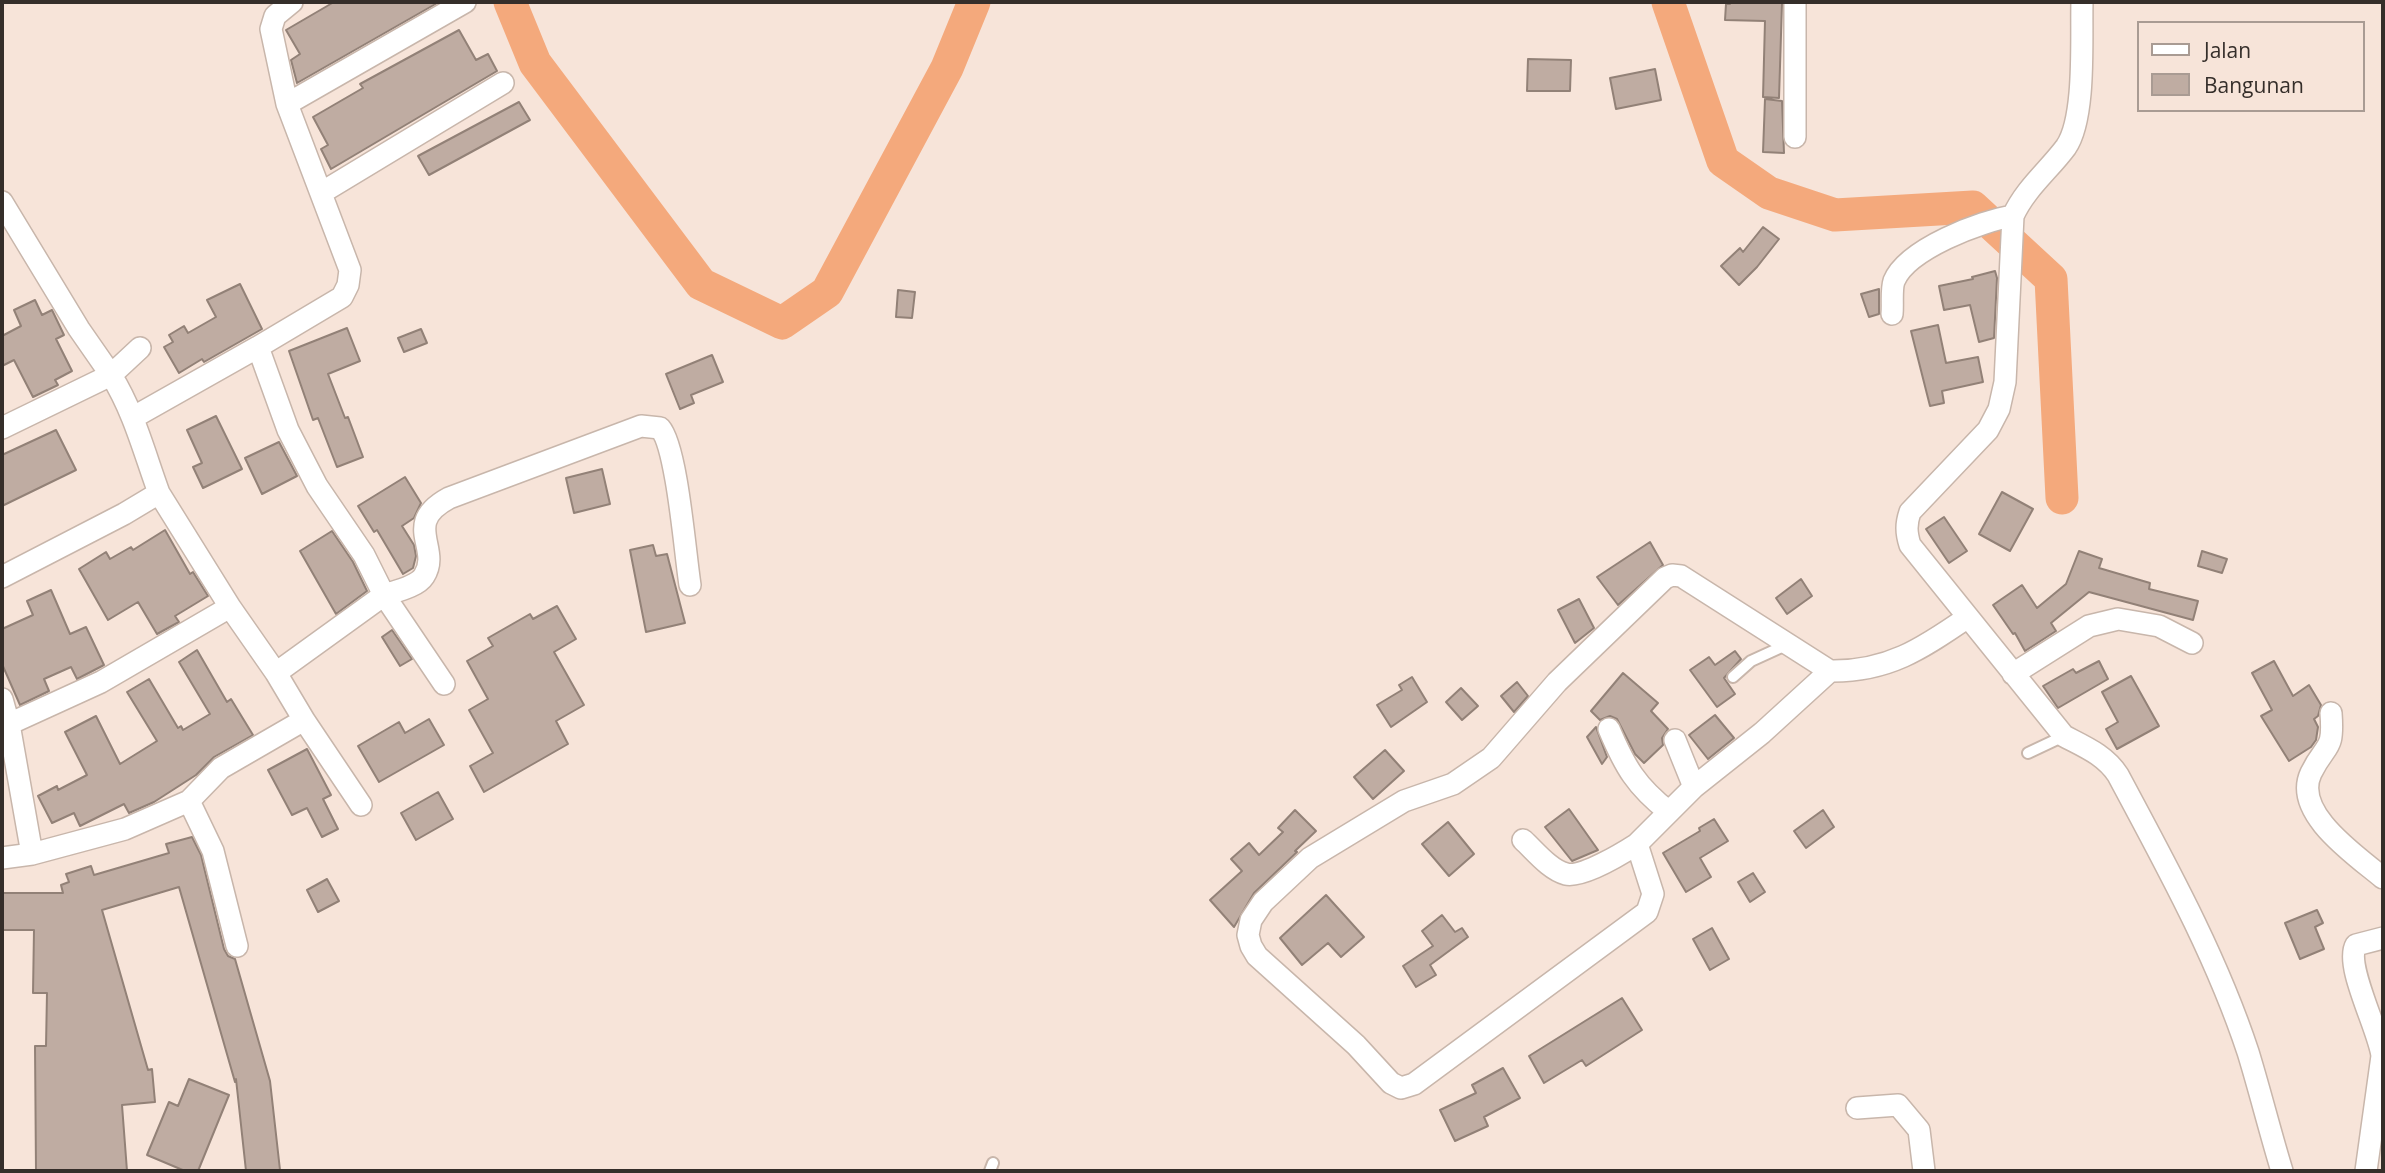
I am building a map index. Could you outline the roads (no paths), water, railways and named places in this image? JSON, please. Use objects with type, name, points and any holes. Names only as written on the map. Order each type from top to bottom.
[{"type":"street","points":[[134,417],[342,297],[348,285],[350,270],[287,104],[271,29],[275,16],[292,2]]},
{"type":"street","points":[[287,104],[465,2]]},
{"type":"street","points":[[1795,2],[1795,136]]},
{"type":"street","points":[[2082,2],[2079,103],[2075,125],[2067,146],[2046,167],[2007,222],[2009,272],[2005,382],[1999,410],[1988,430],[1910,512],[1906,534],[1910,545],[2064,736],[2099,754],[2110,764],[2167,865],[2217,973],[2243,1040],[2281,1171]]},
{"type":"street","points":[[321,193],[503,83]]},
{"type":"street","points":[[2,202],[79,329],[111,374],[134,417],[159,493],[230,607],[361,804]]},
{"type":"street","points":[[1892,314],[1894,281],[1913,258],[1954,234],[2007,222]]},
{"type":"street","points":[[258,346],[288,430],[317,486],[364,555],[384,595],[444,684]]},
{"type":"street","points":[[2,428],[111,374],[140,348]]},
{"type":"street","points":[[276,673],[384,595],[413,585],[424,577],[428,563],[425,521],[429,512],[437,505],[449,498],[641,426],[652,425],[666,434],[672,456],[690,585]]},
{"type":"street","points":[[2,577],[159,493]]},
{"type":"street","points":[[1637,844],[1653,894],[1647,912],[1425,1078],[1408,1087],[1396,1087],[1391,1083],[1356,1045],[1257,956],[1248,935],[1251,920],[1263,902],[1310,858],[1404,801],[1453,784],[1491,758],[1557,682],[1665,578],[1672,575],[1681,576],[1829,671],[1855,672],[1875,668],[1915,652],[1968,617]]},
{"type":"street","points":[[9,724],[101,682],[230,607]]},
{"type":"street","points":[[2013,674],[2089,626],[2118,619],[2159,626],[2192,643]]},
{"type":"street","points":[[1523,840],[1548,863],[1569,875],[1598,865],[1637,844],[1694,787],[1762,733],[1829,671]]},
{"type":"street","points":[[2,699],[9,724],[32,854]]},
{"type":"street","points":[[2331,713],[2333,737],[2329,748],[2309,776],[2307,792],[2311,806],[2322,824],[2383,878]]},
{"type":"street","points":[[2,858],[32,854],[125,829],[189,801],[221,768],[304,720]]},
{"type":"street","points":[[1609,729],[1623,765],[1646,793],[1669,812]]},
{"type":"street","points":[[1675,740],[1694,787]]},
{"type":"street","points":[[189,801],[213,851],[237,946]]},
{"type":"street","points":[[2366,1171],[2382,1056],[2381,1043],[2356,976],[2353,950],[2356,945],[2383,938]]},
{"type":"street","points":[[1857,1108],[1898,1105],[1919,1130],[1924,1171]]},
{"type":"lane","points":[[1732,677],[1751,661],[1786,645]]},
{"type":"lane","points":[[2028,753],[2064,736]]},
{"type":"waterway","points":[[510,2],[535,63],[701,284],[782,323],[827,292],[947,68],[974,2]]},
{"type":"waterway","points":[[1668,2],[1723,161],[1769,193],[1835,215],[1973,207],[2051,279],[2062,498]]}]
